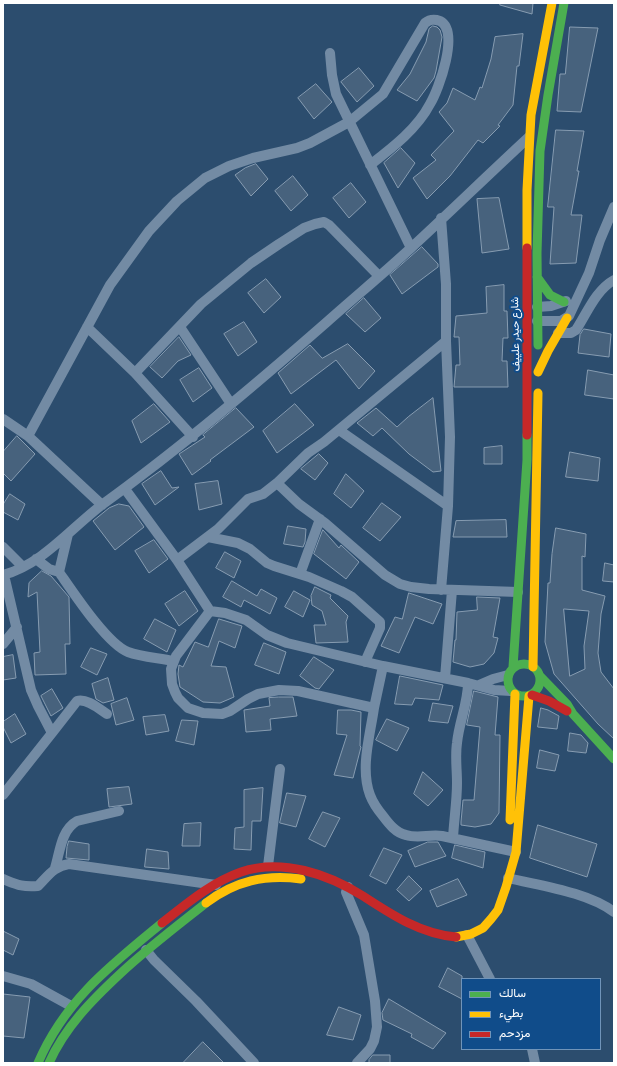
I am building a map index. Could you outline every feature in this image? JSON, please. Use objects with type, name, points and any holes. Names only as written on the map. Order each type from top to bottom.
[{"type":"main road","name":"شارع حيدر علييف","points":[[511,671],[528,460],[527,213],[529,137],[531,115],[552,3]]},
{"type":"main road","name":"شارع حيدر علييف","points":[[533,667],[538,460],[537,277],[540,151],[564,3]]},
{"type":"main road","points":[[537,277],[550,295],[564,302]]},
{"type":"main road","points":[[538,379],[558,333],[567,318]]},
{"type":"main road","points":[[38,1063],[46,1044],[71,1006],[90,986],[134,946],[190,903],[216,885],[241,872],[268,866],[311,873],[357,894],[407,923],[440,936],[454,937],[467,935],[478,930],[492,918],[499,908],[505,895],[512,863],[514,734],[513,693],[508,685],[511,671],[521,664],[530,665],[533,667],[614,759]]},
{"type":"main road","points":[[513,693],[521,697],[530,695],[539,687],[540,676]]},
{"type":"main road","points":[[530,695],[549,701],[573,714]]},
{"type":"main road","points":[[512,851],[530,695]]},
{"type":"main road","points":[[49,1063],[66,1032],[97,995],[146,950],[224,890],[269,876],[292,878],[347,890]]},
{"type":"street","points":[[28,436],[110,285],[141,242],[177,201],[196,184],[229,166],[310,143],[349,122],[383,94],[425,23],[433,19],[444,24],[449,36],[447,54],[443,71],[430,104],[412,128],[394,147],[370,165]]},
{"type":"street","points":[[330,54],[333,85],[349,122],[411,248]]},
{"type":"street","points":[[52,733],[31,690],[4,575],[14,572],[36,560],[102,505],[193,437],[411,248],[529,137]]},
{"type":"street","points":[[537,321],[558,322],[567,318],[589,273],[600,240],[614,207]]},
{"type":"street","points":[[441,590],[448,506],[450,437],[446,341],[446,284],[442,218]]},
{"type":"street","points":[[135,373],[201,304],[251,263],[304,228],[324,222],[329,225],[379,276]]},
{"type":"street","points":[[558,333],[571,333],[576,330],[598,294],[606,284],[614,280]]},
{"type":"street","points":[[537,307],[551,306],[577,296]]},
{"type":"street","points":[[87,327],[135,373],[193,437]]},
{"type":"street","points":[[180,327],[232,404]]},
{"type":"street","points":[[177,560],[218,529],[248,499],[263,494],[277,483],[308,453],[339,430],[446,341]]},
{"type":"street","points":[[3,419],[28,436],[102,505]]},
{"type":"street","points":[[339,430],[448,506]]},
{"type":"street","points":[[277,483],[299,504],[320,519],[385,575],[400,584],[411,587],[441,590],[518,592]]},
{"type":"street","points":[[125,489],[177,560],[210,611],[225,613],[246,620],[268,635],[287,643],[383,666],[513,693]]},
{"type":"street","points":[[300,574],[320,519]]},
{"type":"street","points":[[59,572],[68,534]]},
{"type":"street","points":[[208,537],[238,543],[250,549],[267,563],[326,584],[352,597],[380,622],[380,628],[365,662]]},
{"type":"street","points":[[3,547],[23,567]]},
{"type":"street","points":[[36,560],[49,569],[59,572],[98,625],[120,648],[128,652],[173,661]]},
{"type":"street","points":[[445,678],[452,590]]},
{"type":"street","points":[[210,611],[173,661],[171,669],[172,684],[178,698],[188,708],[203,713],[222,714],[230,711],[248,698],[258,694],[280,690],[298,691],[374,708]]},
{"type":"street","points":[[3,644],[17,627]]},
{"type":"street","points":[[383,666],[374,708],[366,765],[366,784],[370,797],[390,824],[403,835],[418,837],[434,835],[512,851]]},
{"type":"street","points":[[479,685],[511,671]]},
{"type":"street","points":[[453,838],[457,782],[456,744],[462,711],[467,696],[468,683]]},
{"type":"street","points":[[3,795],[77,701],[80,700],[88,702],[107,714]]},
{"type":"street","points":[[268,866],[280,769]]},
{"type":"street","points":[[55,868],[64,834],[71,824],[77,821],[119,811]]},
{"type":"street","points":[[3,879],[14,885],[27,887],[38,886],[55,868],[69,864],[216,885]]},
{"type":"street","points":[[508,878],[581,896],[608,907],[614,912]]},
{"type":"street","points":[[347,890],[364,935],[375,1001],[377,1027],[370,1049],[357,1063]]},
{"type":"street","points":[[467,935],[489,978]]},
{"type":"street","points":[[146,950],[254,1063]]},
{"type":"street","points":[[3,976],[31,984],[71,1006]]},
{"type":"street","points":[[532,1050],[535,1063]]},
{"type":"building","points":[[501,3],[533,3],[532,14],[500,5]]},
{"type":"building","points":[[433,26],[440,30],[442,37],[436,71],[434,78],[417,101],[397,90],[410,74],[426,42],[429,29]]},
{"type":"building","points":[[570,27],[598,28],[581,112],[557,111],[560,74],[565,74]]},
{"type":"building","points":[[523,34],[519,66],[517,66],[513,105],[498,125],[500,126],[483,143],[478,140],[450,176],[427,199],[413,178],[436,160],[431,155],[454,131],[439,112],[447,103],[453,88],[475,100],[480,87],[482,88],[491,59],[495,37]]},
{"type":"building","points":[[359,68],[374,86],[357,102],[341,82]]},
{"type":"building","points":[[316,84],[332,102],[314,119],[298,98]]},
{"type":"building","points":[[556,130],[584,131],[571,215],[582,215],[576,263],[550,264],[554,207],[548,207]]},
{"type":"building","points":[[401,148],[415,163],[398,188],[384,163]]},
{"type":"building","points":[[256,164],[268,179],[251,196],[235,175],[245,168]]},
{"type":"building","points":[[293,176],[308,195],[291,211],[275,191]]},
{"type":"building","points":[[351,183],[366,202],[349,218],[333,198]]},
{"type":"building","points":[[499,198],[509,249],[482,253],[477,199]]},
{"type":"building","points":[[422,247],[438,264],[438,267],[402,294],[390,275]]},
{"type":"building","points":[[266,279],[281,297],[264,313],[248,293]]},
{"type":"building","points":[[504,285],[504,311],[507,311],[508,338],[503,338],[502,361],[507,361],[508,387],[454,387],[456,365],[460,365],[459,337],[454,337],[456,316],[487,313],[486,287]]},
{"type":"building","points":[[364,298],[381,318],[365,332],[346,314]]},
{"type":"building","points":[[244,322],[257,342],[238,356],[224,334]]},
{"type":"building","points":[[584,329],[611,334],[609,357],[578,353],[580,335]]},
{"type":"building","points":[[179,337],[191,355],[178,361],[162,378],[150,367]]},
{"type":"building","points":[[348,344],[375,371],[359,389],[336,360],[291,394],[278,373],[310,345],[322,358]]},
{"type":"building","points":[[199,368],[212,388],[193,402],[180,380]]},
{"type":"building","points":[[588,370],[614,375],[614,399],[585,395]]},
{"type":"building","points":[[433,398],[441,471],[433,472],[409,454],[382,428],[373,436],[357,423],[376,408],[397,427]]},
{"type":"building","points":[[154,404],[170,422],[141,443],[132,421]]},
{"type":"building","points":[[295,404],[314,425],[277,453],[263,431]]},
{"type":"building","points":[[236,408],[254,427],[192,475],[179,454],[205,437],[203,435]]},
{"type":"building","points":[[17,436],[35,454],[11,481],[3,473],[3,452]]},
{"type":"building","points":[[502,446],[502,464],[484,464],[484,448]]},
{"type":"building","points":[[570,452],[600,458],[598,481],[566,477]]},
{"type":"building","points":[[319,454],[328,463],[315,480],[301,469]]},
{"type":"building","points":[[161,471],[172,488],[179,487],[155,505],[142,484]]},
{"type":"building","points":[[346,474],[364,491],[351,508],[334,494]]},
{"type":"building","points":[[218,481],[222,504],[199,510],[195,484]]},
{"type":"building","points":[[10,494],[25,504],[18,520],[3,512],[3,505]]},
{"type":"building","points":[[382,503],[401,517],[380,541],[363,528]]},
{"type":"building","points":[[119,504],[129,506],[144,527],[115,550],[93,521],[109,508]]},
{"type":"building","points":[[506,520],[507,537],[453,537],[456,521]]},
{"type":"building","points":[[288,526],[306,529],[303,547],[284,544]]},
{"type":"building","points":[[556,528],[586,534],[585,557],[582,556],[582,590],[605,596],[601,614],[598,653],[601,672],[614,689],[614,739],[598,724],[554,674],[545,642],[548,583],[550,583]],"holes":[[[564,609],[589,611],[584,646],[585,669],[570,676]]]},
{"type":"building","points":[[323,530],[339,548],[341,545],[359,562],[346,579],[314,554]]},
{"type":"building","points":[[154,540],[168,559],[149,573],[135,551]]},
{"type":"building","points":[[225,552],[241,561],[234,578],[216,568]]},
{"type":"building","points":[[605,563],[614,565],[614,582],[603,581]]},
{"type":"building","points":[[42,571],[51,576],[69,597],[70,644],[65,644],[66,674],[35,675],[34,653],[40,652],[37,592],[28,597],[29,583]]},
{"type":"building","points":[[232,581],[257,596],[261,589],[277,598],[270,614],[244,600],[241,607],[223,597]]},
{"type":"building","points":[[315,587],[331,595],[330,598],[348,616],[346,622],[348,642],[316,643],[314,625],[326,625],[322,611],[312,605],[311,596]]},
{"type":"building","points":[[185,591],[198,611],[179,626],[165,604]]},
{"type":"building","points":[[294,591],[310,600],[303,617],[285,607]]},
{"type":"building","points":[[409,593],[442,604],[433,624],[415,617],[399,653],[381,646],[395,617],[402,619]]},
{"type":"building","points":[[477,597],[500,598],[493,637],[498,638],[494,653],[484,664],[470,667],[453,662],[456,640],[457,612],[477,610]]},
{"type":"building","points":[[155,619],[176,630],[167,652],[144,639]]},
{"type":"building","points":[[219,619],[242,626],[235,648],[219,641],[211,666],[226,667],[234,697],[220,703],[203,702],[180,687],[178,674],[179,665],[183,667],[195,642],[208,647]]},
{"type":"building","points":[[264,643],[286,652],[279,674],[255,665]]},
{"type":"building","points":[[91,648],[107,654],[97,675],[81,667]]},
{"type":"building","points":[[13,655],[16,678],[3,680],[3,657]]},
{"type":"building","points":[[314,657],[334,670],[319,689],[315,688],[300,676]]},
{"type":"building","points":[[400,676],[443,685],[439,700],[415,698],[412,705],[395,704]]},
{"type":"building","points":[[108,678],[114,700],[103,703],[96,699],[92,684]]},
{"type":"building","points":[[52,689],[63,708],[51,716],[41,696]]},
{"type":"building","points":[[474,691],[498,697],[495,735],[500,735],[499,813],[491,824],[475,827],[461,825],[463,800],[474,800],[480,727],[467,725]]},
{"type":"building","points":[[293,697],[297,716],[270,719],[271,730],[246,732],[244,710],[270,706],[269,698]]},
{"type":"building","points":[[127,698],[134,720],[116,725],[111,704]]},
{"type":"building","points":[[433,703],[453,706],[448,723],[429,721]]},
{"type":"building","points":[[541,708],[559,716],[557,729],[538,727]]},
{"type":"building","points":[[338,710],[361,712],[361,747],[353,778],[334,775],[347,735],[337,734]]},
{"type":"building","points":[[15,714],[26,734],[11,743],[3,727],[3,722]]},
{"type":"building","points":[[165,715],[169,731],[146,735],[143,717]]},
{"type":"building","points":[[387,719],[409,728],[397,751],[376,740]]},
{"type":"building","points":[[182,720],[198,721],[194,745],[176,741]]},
{"type":"building","points":[[570,733],[581,735],[588,743],[586,753],[568,751]]},
{"type":"building","points":[[540,750],[559,755],[555,771],[537,768]]},
{"type":"building","points":[[423,772],[443,790],[428,806],[414,794]]},
{"type":"building","points":[[129,787],[132,804],[109,807],[107,789]]},
{"type":"building","points":[[263,788],[261,821],[252,821],[251,850],[234,849],[235,828],[244,827],[244,790]]},
{"type":"building","points":[[287,793],[306,796],[296,827],[280,823]]},
{"type":"building","points":[[323,812],[340,818],[325,847],[309,839]]},
{"type":"building","points":[[201,823],[200,846],[182,846],[184,824]]},
{"type":"building","points":[[538,825],[597,844],[587,877],[530,858]]},
{"type":"building","points":[[69,841],[89,844],[89,860],[66,858]]},
{"type":"building","points":[[428,842],[438,842],[446,856],[415,867],[408,851]]},
{"type":"building","points":[[455,845],[485,852],[483,868],[452,858]]},
{"type":"building","points":[[384,848],[402,855],[386,884],[370,876]]},
{"type":"building","points":[[147,849],[168,852],[169,869],[145,867]]},
{"type":"building","points":[[409,876],[422,889],[409,901],[397,890]]},
{"type":"building","points":[[458,879],[467,895],[437,907],[430,891]]},
{"type":"building","points":[[3,931],[19,939],[13,955],[3,950]]},
{"type":"building","points":[[448,968],[462,976],[461,998],[439,987]]},
{"type":"building","points":[[3,994],[30,997],[24,1038],[3,1036]]},
{"type":"building","points":[[389,999],[446,1033],[433,1049],[411,1037],[412,1034],[383,1020],[382,1013]]},
{"type":"building","points":[[339,1007],[361,1015],[353,1040],[327,1035]]},
{"type":"building","points":[[203,1042],[224,1063],[183,1063]]},
{"type":"building","points":[[373,1055],[390,1055],[390,1063],[369,1063],[369,1060]]},
{"type":"traffic: fast","points":[[538,345],[537,253],[540,151],[564,3]]},
{"type":"traffic: fast","points":[[537,277],[550,295],[564,302]]},
{"type":"traffic: fast","points":[[513,667],[527,460],[527,435]]},
{"type":"traffic: fast","points":[[521,664],[527,664],[536,668],[540,680],[536,692],[527,696],[521,696],[512,692],[508,683],[508,677],[512,668],[521,664]]},
{"type":"traffic: fast","points":[[540,676],[567,704],[573,714],[614,759]]},
{"type":"traffic: fast","points":[[49,1063],[55,1050],[71,1026],[100,993],[163,937],[206,903]]},
{"type":"traffic: fast","points":[[38,1063],[62,1020],[91,985],[107,969],[162,923]]},
{"type":"traffic: slow","points":[[527,248],[527,190],[531,115],[552,3]]},
{"type":"traffic: slow","points":[[538,372],[567,318]]},
{"type":"traffic: slow","points":[[533,667],[538,393]]},
{"type":"traffic: slow","points":[[510,820],[515,694]]},
{"type":"traffic: slow","points":[[456,937],[471,934],[483,928],[498,910],[506,887],[516,852],[529,696]]},
{"type":"traffic: slow","points":[[206,903],[217,895],[239,884],[275,878],[301,879]]},
{"type":"traffic: jam","points":[[527,248],[527,435]]},
{"type":"traffic: jam","points":[[532,695],[549,701],[567,711]]},
{"type":"traffic: jam","points":[[162,923],[200,894],[230,876],[257,868],[272,867],[304,870],[320,875],[349,888],[385,910],[419,928],[456,937]]}]
